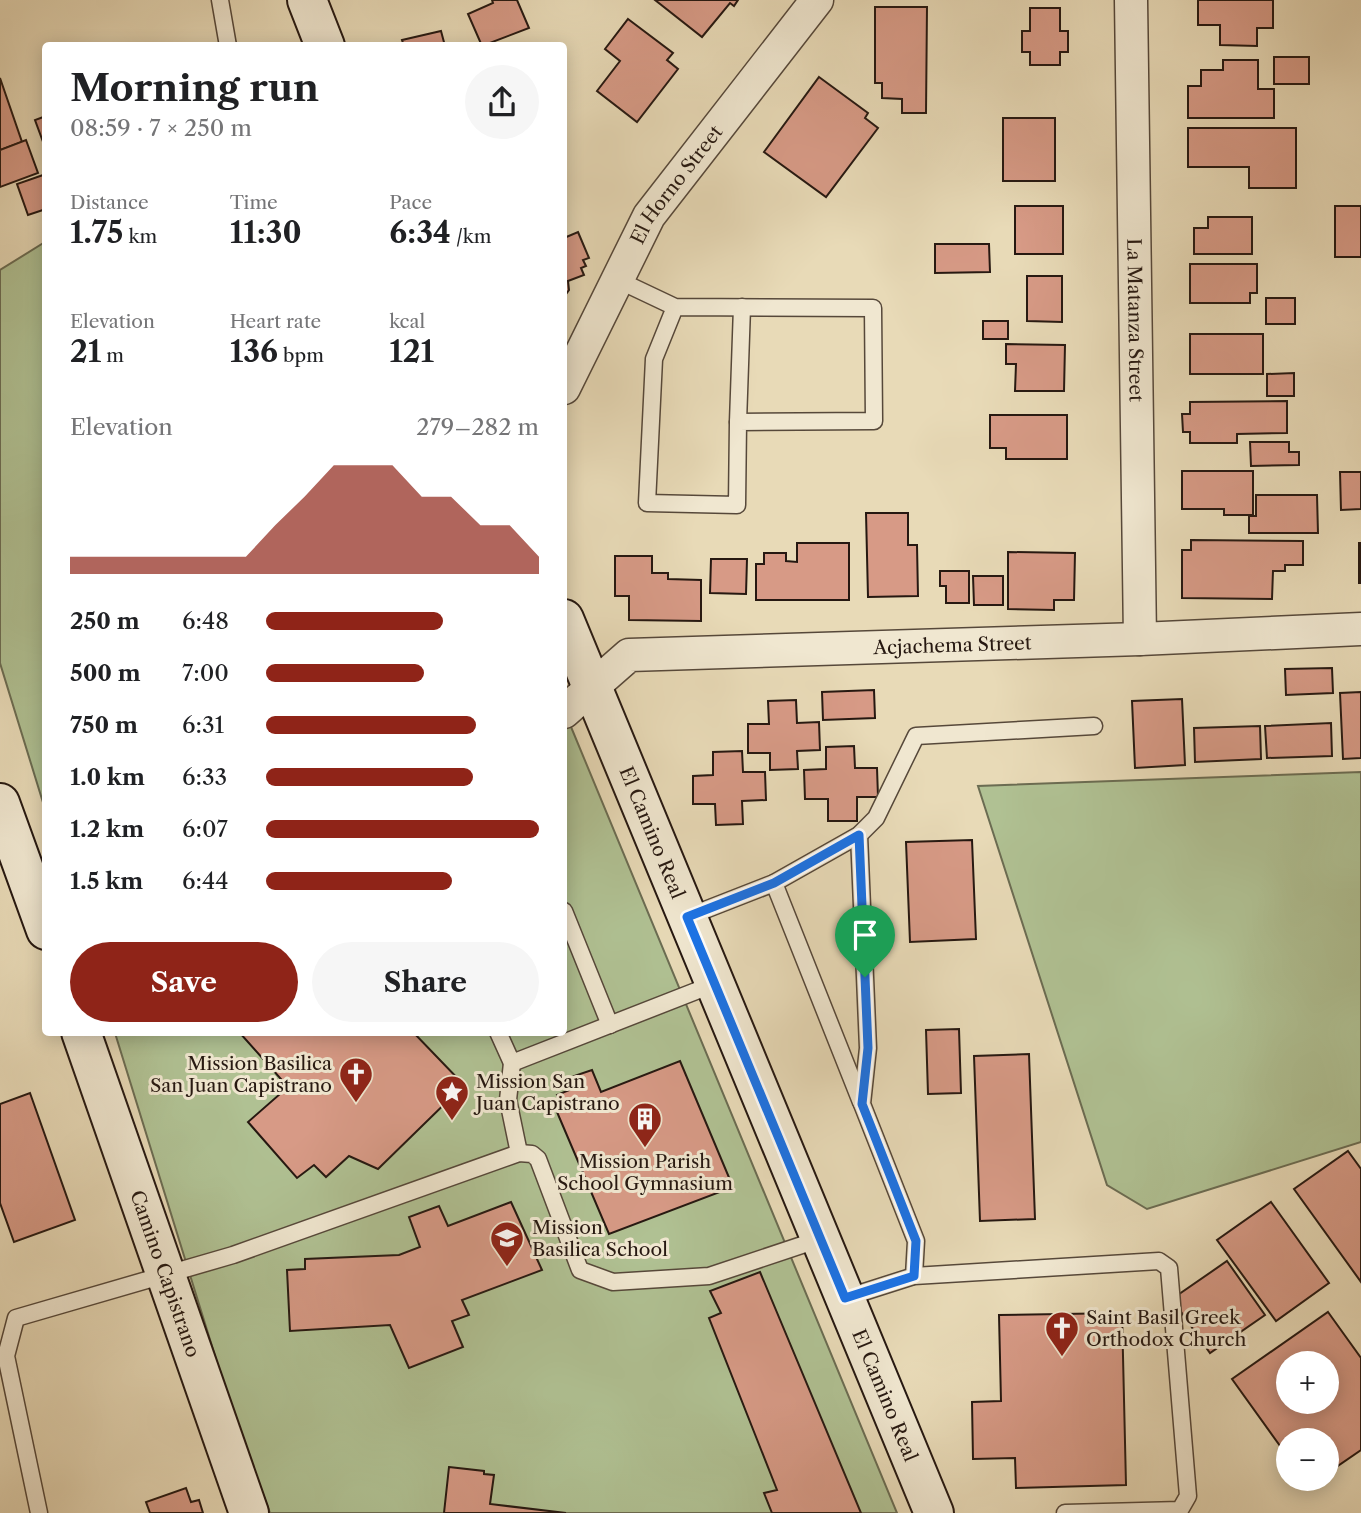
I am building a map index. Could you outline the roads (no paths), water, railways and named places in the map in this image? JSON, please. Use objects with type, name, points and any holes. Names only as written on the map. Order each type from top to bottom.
[{"type":"street","points":[[307,0],[324,42]]},
{"type":"street","name":"El Horno Street","points":[[567,382],[649,216],[817,0]]},
{"type":"street","name":"La Matanza Street","points":[[1131,0],[1140,639]]},
{"type":"street","name":"Acjachema Street","points":[[578,700],[629,655],[1140,639],[1361,629]]},
{"type":"street","name":"El Camino Real","points":[[567,636],[578,700],[687,917],[934,1513]]},
{"type":"street","points":[[0,803],[38,885],[42,908]]},
{"type":"street","name":"Camino Capistrano","points":[[82,1036],[249,1513]]},
{"type":"lane","points":[[220,0],[227,42]]},
{"type":"lane","points":[[618,280],[676,307],[873,309],[874,421],[738,422]]},
{"type":"lane","points":[[676,307],[654,359],[647,503],[737,505],[742,307]]},
{"type":"lane","points":[[687,917],[774,883],[859,835],[876,818],[916,736],[1094,726]]},
{"type":"lane","points":[[859,835],[868,1048],[862,1104]]},
{"type":"lane","points":[[774,883],[916,1241],[914,1276]]},
{"type":"lane","points":[[567,918],[610,1025]]},
{"type":"lane","points":[[512,1063],[715,984]]},
{"type":"lane","points":[[500,1036],[512,1063],[508,1101],[519,1153]]},
{"type":"lane","points":[[39,1513],[6,1356],[16,1318],[233,1255],[519,1153],[532,1154],[538,1158],[580,1270],[613,1282],[709,1276],[820,1239]]},
{"type":"lane","points":[[845,1298],[914,1276],[1159,1261],[1169,1268],[1188,1496],[1180,1510],[1065,1513]]},
{"type":"place","name":"Mission Basilica San Juan Capistrano","points":[[356,1104]]},
{"type":"place","name":"Mission San Juan Capistrano","points":[[452,1122]]},
{"type":"place","name":"Mission Parish School Gymnasium","points":[[645,1149]]},
{"type":"place","name":"Mission Basilica School","points":[[507,1268]]},
{"type":"place","name":"Saint Basil Greek Orthodox Church","points":[[1062,1358]]}]
